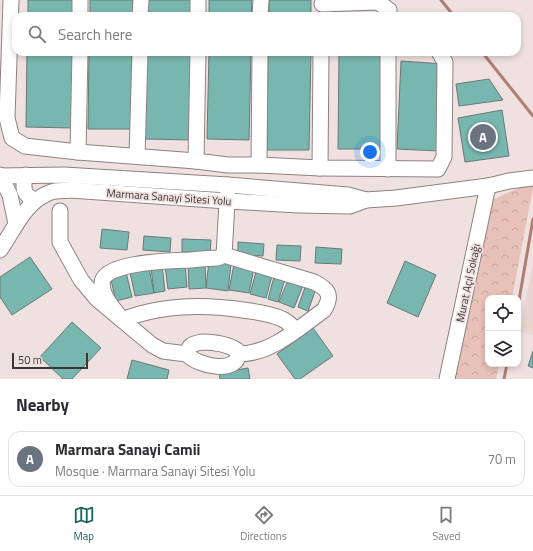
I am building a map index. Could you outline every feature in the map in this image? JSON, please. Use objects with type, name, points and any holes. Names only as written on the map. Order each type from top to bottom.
[{"type":"street","points":[[11,0],[7,118],[12,138],[25,146],[228,165],[320,168],[438,169],[444,157],[445,62],[441,56]]},
{"type":"street","points":[[80,0],[80,12]]},
{"type":"street","points":[[140,12],[141,0]]},
{"type":"street","points":[[198,0],[198,12]]},
{"type":"street","points":[[260,12],[261,0]]},
{"type":"street","points":[[322,7],[378,2],[388,10],[388,12]]},
{"type":"street","points":[[78,152],[80,56]]},
{"type":"street","points":[[137,156],[140,56]]},
{"type":"street","points":[[196,161],[198,56]]},
{"type":"street","points":[[259,165],[260,56]]},
{"type":"street","points":[[320,168],[322,56]]},
{"type":"street","points":[[388,56],[388,169]]},
{"type":"street","points":[[0,175],[10,195],[16,224]]},
{"type":"street","name":"Marmara Sanayi Sitesi Yolu","points":[[0,175],[64,175],[228,185],[348,195],[366,200]]},
{"type":"street","points":[[26,175],[24,186],[26,194],[29,198],[36,200]]},
{"type":"street","name":"Marmara Sanayi Sitesi Yolu","points":[[1,248],[16,224],[36,200],[52,192],[70,190],[227,201],[350,206],[366,200],[396,198],[488,186],[532,178]]},
{"type":"street","points":[[224,255],[228,185]]},
{"type":"street","name":"Murat Açıl Sokağı","points":[[447,379],[488,186]]},
{"type":"street","points":[[60,211],[60,242],[81,280],[97,299],[152,345],[163,351],[187,354],[210,372],[226,366],[237,359],[239,354]]},
{"type":"street","points":[[122,320],[105,295],[102,282],[107,274],[128,266],[151,262],[218,258],[224,255],[314,282],[324,287],[329,297],[328,304],[324,310],[277,343],[251,352],[239,354]]},
{"type":"street","points":[[122,320],[139,313],[168,308],[205,306],[225,307],[264,313],[283,319],[296,330]]},
{"type":"street","points":[[187,354],[190,346],[193,344],[208,342],[233,347],[239,354]]},
{"type":"shaded area","points":[[533,262],[533,335],[521,332]]},
{"type":"green space","points":[[533,182],[513,295],[485,295],[485,367],[498,367],[496,379],[452,379],[489,201]]},
{"type":"building","points":[[28,0],[74,0],[74,12],[28,12]]},
{"type":"building","points":[[90,0],[133,0],[133,12],[90,12]]},
{"type":"building","points":[[148,0],[194,0],[194,12],[147,12]]},
{"type":"building","points":[[209,0],[252,0],[251,12],[209,12]]},
{"type":"building","points":[[269,0],[311,0],[311,12],[269,12]]},
{"type":"building","points":[[27,56],[73,56],[72,128],[26,127]]},
{"type":"building","points":[[89,56],[132,56],[131,129],[88,129]]},
{"type":"building","points":[[147,56],[193,56],[192,140],[145,139]]},
{"type":"building","points":[[209,56],[251,56],[249,140],[207,139]]},
{"type":"building","points":[[268,56],[311,56],[309,150],[267,150]]},
{"type":"building","points":[[339,56],[382,56],[381,149],[338,149]]},
{"type":"building","points":[[401,61],[444,64],[439,151],[397,149]]},
{"type":"building","points":[[489,79],[503,100],[459,106],[456,84]]},
{"type":"building","points":[[502,110],[509,156],[465,162],[458,118]]},
{"type":"building","points":[[102,229],[129,232],[127,250],[100,248]]},
{"type":"building","points":[[144,236],[171,238],[170,252],[143,250]]},
{"type":"building","points":[[182,239],[211,240],[210,253],[182,252]]},
{"type":"building","points":[[238,242],[264,244],[263,256],[238,255]]},
{"type":"building","points":[[277,245],[301,246],[300,261],[276,260]]},
{"type":"building","points":[[316,247],[342,249],[341,264],[315,263]]},
{"type":"building","points":[[30,257],[52,289],[12,315],[0,297],[0,277]]},
{"type":"building","points":[[209,261],[231,264],[228,291],[206,288]]},
{"type":"building","points":[[405,261],[436,275],[418,317],[387,303]]},
{"type":"building","points":[[205,262],[206,288],[189,289],[188,263]]},
{"type":"building","points":[[185,263],[187,287],[168,289],[165,266]]},
{"type":"building","points":[[234,264],[254,268],[249,293],[229,290]]},
{"type":"building","points":[[162,265],[165,291],[154,293],[151,267]]},
{"type":"building","points":[[149,268],[154,293],[135,296],[130,272]]},
{"type":"building","points":[[257,268],[273,272],[266,298],[250,294]]},
{"type":"building","points":[[126,272],[132,297],[116,301],[110,276]]},
{"type":"building","points":[[275,273],[286,276],[278,302],[268,299]]},
{"type":"building","points":[[289,278],[304,283],[294,308],[279,302]]},
{"type":"building","points":[[307,282],[317,286],[308,311],[298,307]]},
{"type":"building","points":[[72,322],[101,348],[72,379],[63,379],[40,357]]},
{"type":"building","points":[[313,328],[333,356],[300,379],[295,379],[277,354]]},
{"type":"building","points":[[533,351],[533,368],[528,366]]},
{"type":"building","points":[[132,360],[169,370],[167,379],[127,379]]},
{"type":"building","points":[[248,368],[250,379],[220,379],[219,373]]},
{"type":"waterway","points":[[441,0],[451,12]]},
{"type":"waterway","points":[[485,56],[533,116]]},
{"type":"waterway","points":[[520,295],[533,219]]},
{"type":"waterway","points":[[504,379],[506,367]]},
{"type":"place","name":"Marmara Sanayi Camii","points":[[483,137]]}]
